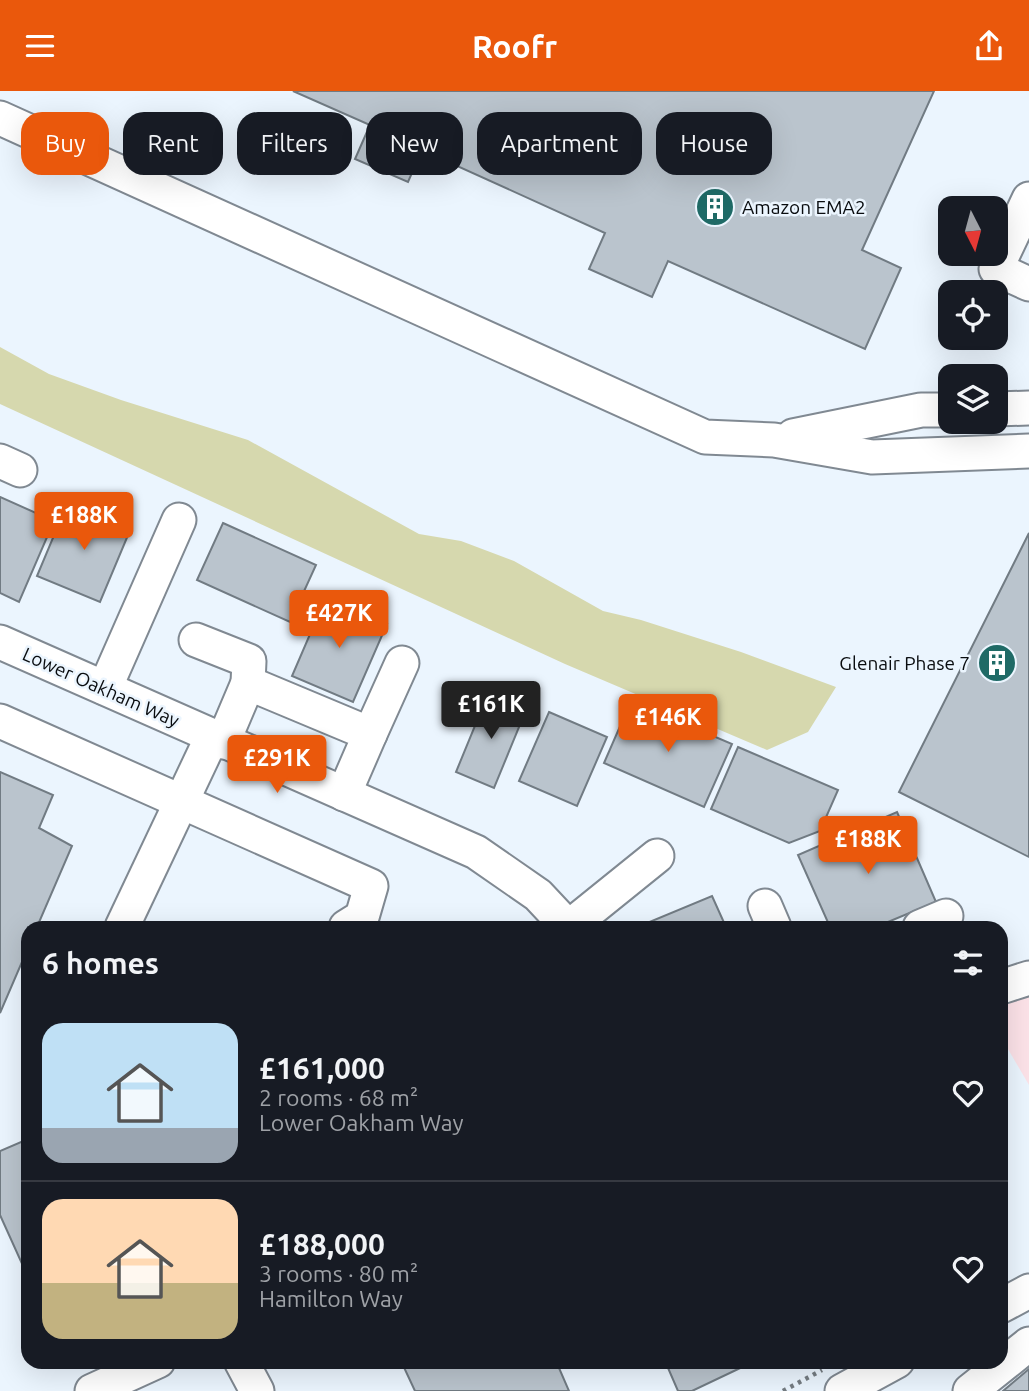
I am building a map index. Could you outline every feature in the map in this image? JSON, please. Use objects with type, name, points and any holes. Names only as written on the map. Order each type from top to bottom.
[{"type":"street","points":[[0,118],[705,437],[774,440],[872,457],[1029,451]]},
{"type":"street","points":[[1029,199],[996,269],[1029,284]]},
{"type":"street","points":[[1008,408],[1029,408]]},
{"type":"street","points":[[774,440],[921,410],[938,410]]},
{"type":"street","points":[[105,688],[179,520]]},
{"type":"street","points":[[125,921],[182,802],[248,683],[249,661],[196,640]]},
{"type":"street","name":"Lower Oakham Way","points":[[0,642],[476,852],[538,895],[563,921]]},
{"type":"street","points":[[344,795],[402,663]]},
{"type":"street","points":[[248,683],[370,734]]},
{"type":"street","points":[[0,721],[371,886],[362,917],[356,921]]},
{"type":"street","points":[[576,921],[657,856]]},
{"type":"street","points":[[1008,985],[1029,978]]},
{"type":"street","points":[[1008,1302],[1029,1291]]},
{"type":"street","points":[[1008,1361],[1029,1344]]},
{"type":"street","points":[[92,1391],[140,1369]]},
{"type":"street","points":[[245,1369],[257,1391]]},
{"type":"street","points":[[834,1379],[869,1369]]},
{"type":"street","points":[[970,1391],[998,1369]]},
{"type":"path","points":[[783,1391],[834,1379]]},
{"type":"shaded area","points":[[1029,997],[1029,1085],[1008,1049],[1008,1003]]},
{"type":"green space","points":[[0,347],[49,374],[248,440],[419,534],[461,541],[514,561],[603,611],[641,620],[741,652],[836,687],[808,732],[767,750],[565,664],[0,404]]},
{"type":"building","name":"Amazon EMA2","points":[[293,91],[934,91],[862,250],[901,268],[865,349],[668,261],[652,297],[589,269],[605,233],[477,175],[642,175],[642,112],[477,112],[477,175],[463,169],[463,112],[366,112],[366,123],[352,117],[352,112],[341,112]]},
{"type":"building","name":"Amazon EMA2","points":[[366,134],[366,164],[355,159]]},
{"type":"building","name":"Amazon EMA2","points":[[392,175],[411,175],[408,182]]},
{"type":"building","points":[[0,497],[54,521],[19,602],[0,593]]},
{"type":"building","points":[[68,502],[131,528],[100,602],[37,576]]},
{"type":"building","points":[[223,523],[316,565],[290,622],[197,580]]},
{"type":"building","name":"Glenair Phase 7","points":[[1029,533],[1029,857],[899,792]]},
{"type":"building","points":[[326,597],[387,624],[353,702],[292,676]]},
{"type":"building","points":[[488,694],[526,710],[494,788],[456,772]]},
{"type":"building","points":[[631,701],[732,744],[704,807],[604,763]]},
{"type":"building","points":[[549,712],[607,737],[577,806],[519,781]]},
{"type":"building","points":[[738,747],[838,790],[820,831],[789,843],[711,809]]},
{"type":"building","points":[[0,772],[53,795],[39,828],[72,846],[40,921],[21,921],[21,964],[0,1013]]},
{"type":"building","points":[[897,812],[936,902],[890,921],[827,921],[798,855]]},
{"type":"building","points":[[712,896],[723,921],[652,921]]},
{"type":"building","points":[[21,1142],[21,1262],[0,1215],[0,1151]]},
{"type":"building","points":[[405,1369],[559,1369],[569,1391],[415,1391]]},
{"type":"building","points":[[668,1369],[738,1369],[692,1391],[678,1391]]},
{"type":"building","points":[[1029,1369],[1029,1391],[1003,1391]]},
{"type":"place","name":"Amazon EMA2","points":[[715,207]]},
{"type":"place","name":"Glenair Phase 7","points":[[997,663]]}]
